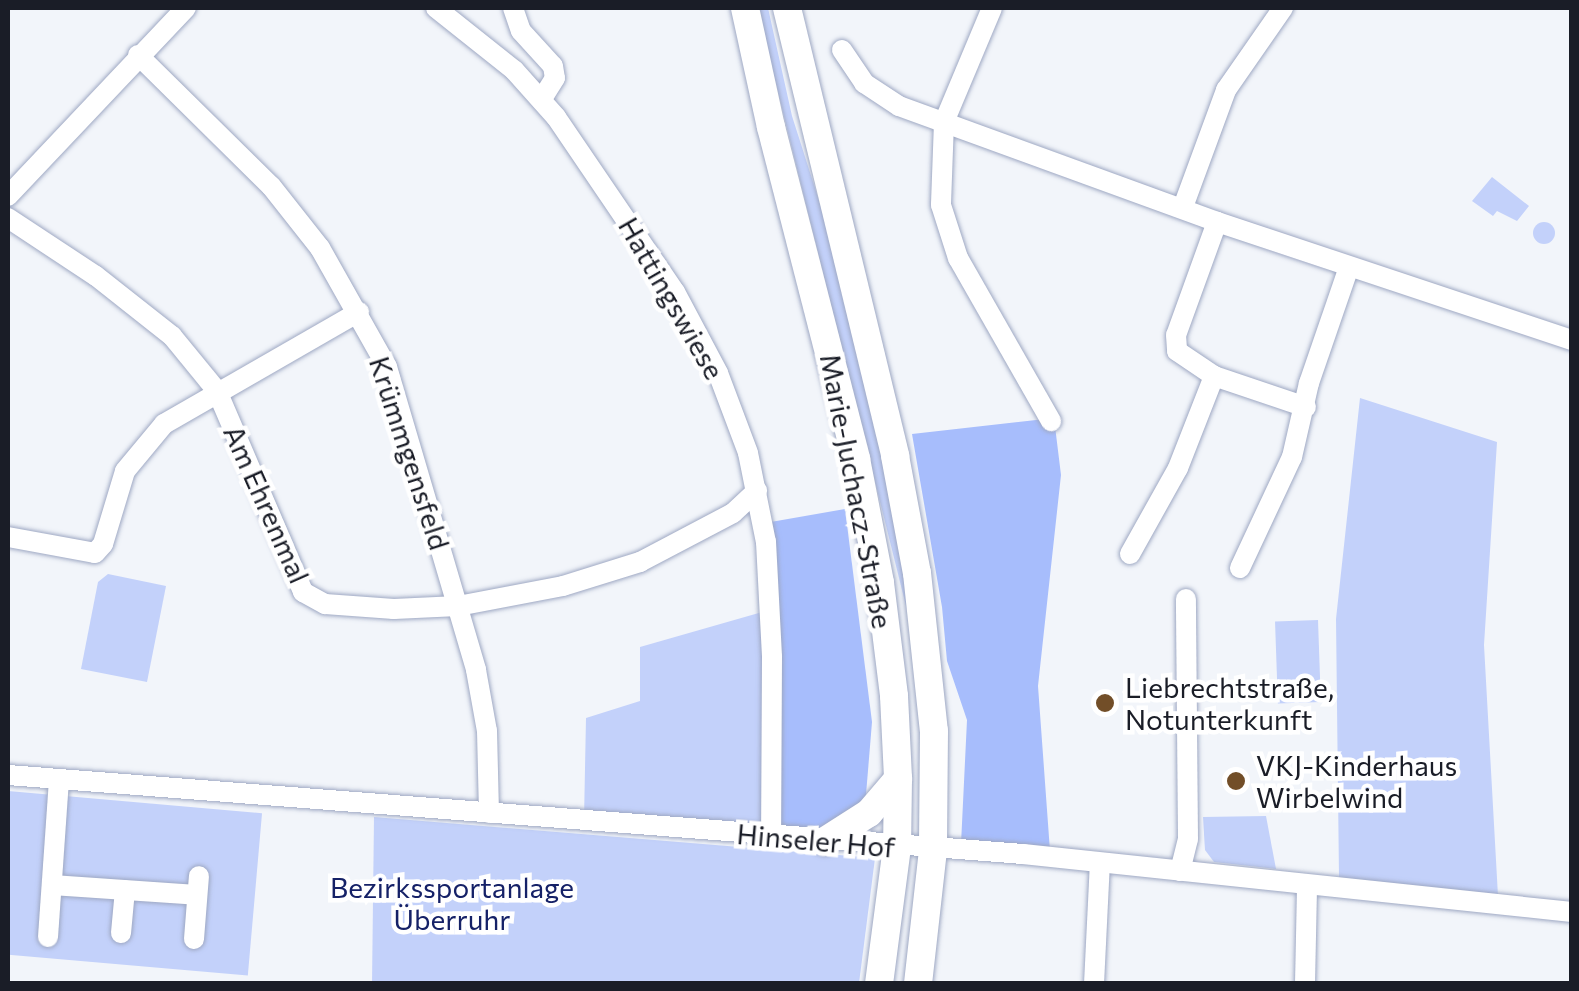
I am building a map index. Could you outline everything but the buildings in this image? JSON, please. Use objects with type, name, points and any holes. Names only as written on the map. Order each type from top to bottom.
[{"type":"main road","name":"Marie-Juchacz-Straße","points":[[746,8],[770,127],[867,514],[894,696],[897,847],[879,984]]},
{"type":"main road","name":"Marie-Juchacz-Straße","points":[[787,8],[895,456],[917,573],[932,692],[933,850],[918,984]]},
{"type":"main road","points":[[825,841],[869,812],[898,779]]},
{"type":"street","points":[[8,196],[186,8]]},
{"type":"street","name":"Hattingswiese","points":[[436,8],[514,70],[599,176],[698,330],[736,418],[757,491],[770,595],[771,835]]},
{"type":"street","points":[[513,8],[521,30],[553,66],[555,78],[541,100]]},
{"type":"street","points":[[992,8],[944,122],[940,182],[946,229],[986,311],[996,318],[1051,421]]},
{"type":"street","points":[[1183,207],[1226,90],[1283,8]]},
{"type":"street","points":[[842,50],[864,82],[899,106],[1217,222],[1572,340]]},
{"type":"street","name":"Krümmgensfeld","points":[[138,55],[271,186],[320,248],[387,367],[458,606],[487,730],[490,812]]},
{"type":"street","name":"Am Ehrenmal","points":[[8,218],[96,276],[172,336],[217,392],[303,592],[346,609],[458,606],[564,586],[640,562],[733,512],[757,491]]},
{"type":"street","points":[[1217,222],[1176,335],[1176,351],[1214,376],[1306,407]]},
{"type":"street","points":[[1240,568],[1292,457],[1309,384],[1349,267]]},
{"type":"street","points":[[8,536],[95,553],[103,544],[125,471],[144,442],[164,424],[359,312]]},
{"type":"street","points":[[1130,554],[1178,468],[1214,376]]},
{"type":"street","points":[[1180,871],[1188,839],[1186,599]]},
{"type":"street","name":"Hinseler Hof","points":[[8,774],[1100,863],[1572,912]]},
{"type":"street","points":[[48,937],[59,779]]},
{"type":"street","points":[[1094,984],[1100,863]]},
{"type":"street","points":[[52,884],[125,890],[198,886],[194,939]]},
{"type":"street","points":[[1304,984],[1308,885]]},
{"type":"street","points":[[121,933],[125,890]]},
{"type":"green space","points":[[757,8],[768,8],[792,116],[829,232],[896,513],[910,622]]},
{"type":"green space","points":[[1492,177],[1529,206],[1517,221],[1497,211],[1493,216],[1472,201]]},
{"type":"green space","points":[[1544,222],[1552,225],[1552,241],[1544,244],[1536,241],[1533,233],[1536,225]]},
{"type":"green space","points":[[1360,398],[1497,442],[1484,645],[1498,896],[1339,878],[1336,619]]},
{"type":"green space","points":[[108,574],[166,586],[147,682],[81,669],[98,582]]},
{"type":"green space","points":[[769,610],[769,830],[584,819],[586,718],[640,701],[640,647]]},
{"type":"green space","points":[[1318,620],[1321,702],[1278,703],[1275,622]]},
{"type":"green space","points":[[8,791],[262,813],[248,976],[8,955]]},
{"type":"green space","points":[[1266,816],[1276,869],[1214,862],[1205,850],[1203,817]]},
{"type":"green space","name":"Bezirkssportanlage Überruhr","points":[[374,817],[875,858],[859,983],[372,984]]},
{"type":"shaded area","points":[[1054,418],[1061,475],[1038,686],[1050,851],[961,844],[967,720],[947,661],[942,607],[912,434]]},
{"type":"shaded area","points":[[845,509],[872,722],[863,831],[773,831],[765,523]]},
{"type":"place","name":"Liebrechtstraße, Notunterkunft","points":[[1105,703]]},
{"type":"place","name":"VKJ-Kinderhaus Wirbelwind","points":[[1236,781]]}]
